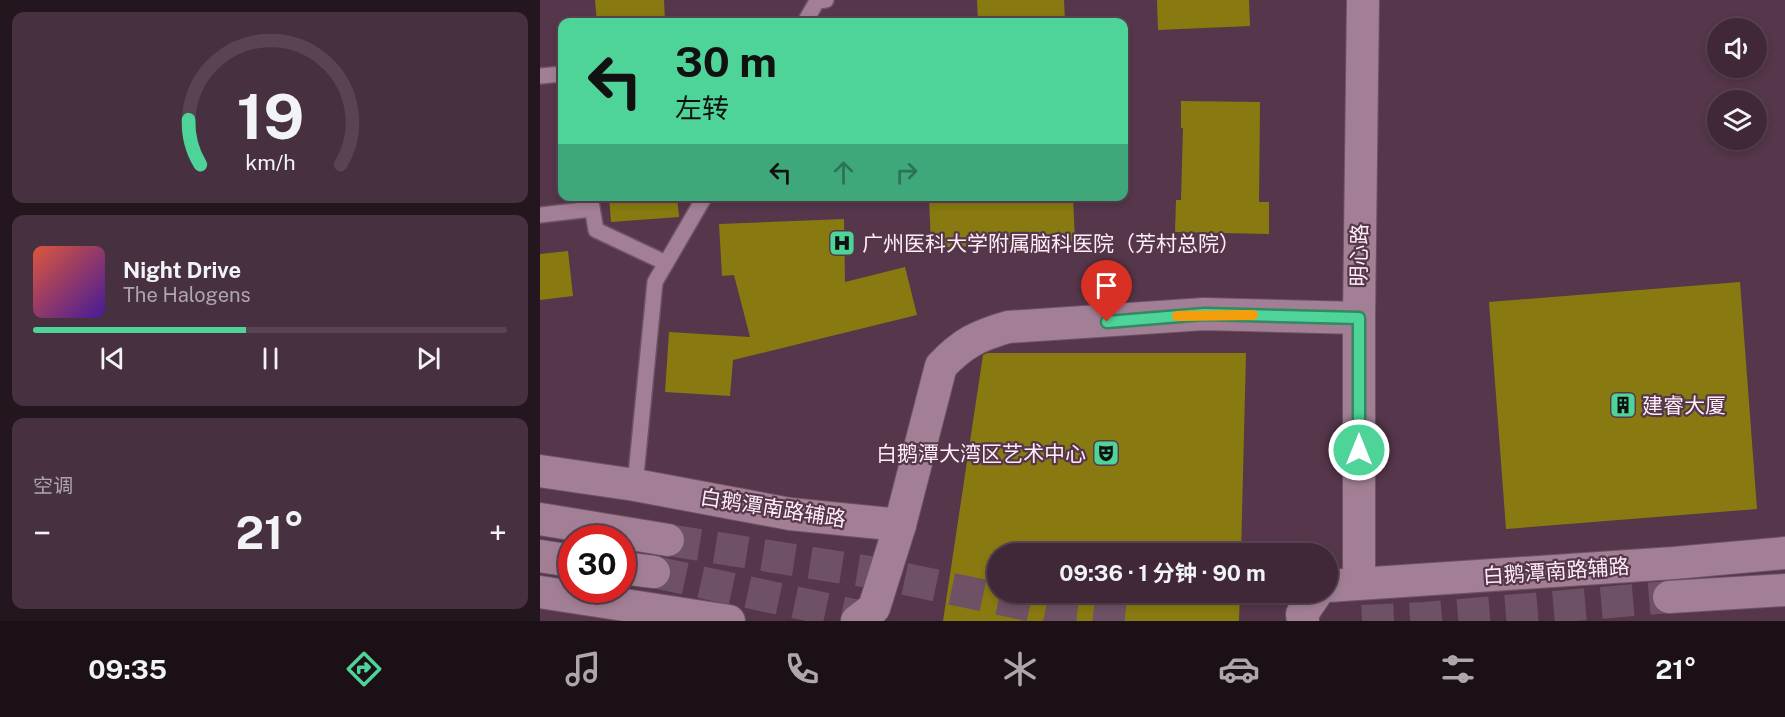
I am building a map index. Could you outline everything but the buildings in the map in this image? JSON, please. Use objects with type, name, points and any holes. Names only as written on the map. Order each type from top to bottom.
[{"type":"street","name":"明心路","points":[[1359,583],[1359,318],[1363,0]]},
{"type":"street","points":[[857,621],[874,608],[900,525],[941,366],[957,349],[979,335],[1008,327],[1204,314],[1359,318]]},
{"type":"street","name":"白鹅潭南路辅路","points":[[540,471],[635,485],[790,514],[900,525]]},
{"type":"street","points":[[540,519],[668,540]]},
{"type":"street","name":"白鹅潭南路辅路","points":[[1338,585],[1674,563],[1785,553]]},
{"type":"street","points":[[540,556],[558,559]]},
{"type":"street","points":[[636,570],[654,572]]},
{"type":"street","points":[[1669,597],[1785,590]]},
{"type":"street","points":[[540,592],[729,621]]},
{"type":"street","points":[[1303,621],[1302,614],[1310,603]]},
{"type":"lane","points":[[807,18],[817,1],[826,0]]},
{"type":"lane","points":[[540,76],[558,74]]},
{"type":"lane","points":[[635,485],[655,282],[702,201]]},
{"type":"lane","points":[[540,215],[591,203],[597,230],[666,263]]},
{"type":"tunnel","points":[[668,540],[882,574],[1075,615],[1135,621]]},
{"type":"tunnel","points":[[654,572],[882,621]]},
{"type":"tunnel","points":[[1362,621],[1425,618],[1669,597]]},
{"type":"slow traffic","points":[[1177,316],[1253,315]]},
{"type":"place","name":"广州医科大学附属脑科医院（芳村总院）","points":[[842,243]]},
{"type":"place","name":"建睿大厦","points":[[1623,405]]},
{"type":"place","name":"白鹅潭大湾区艺术中心","points":[[1106,453]]},
{"type":"route","points":[[1107,322],[1204,314],[1359,318],[1359,450]]}]
